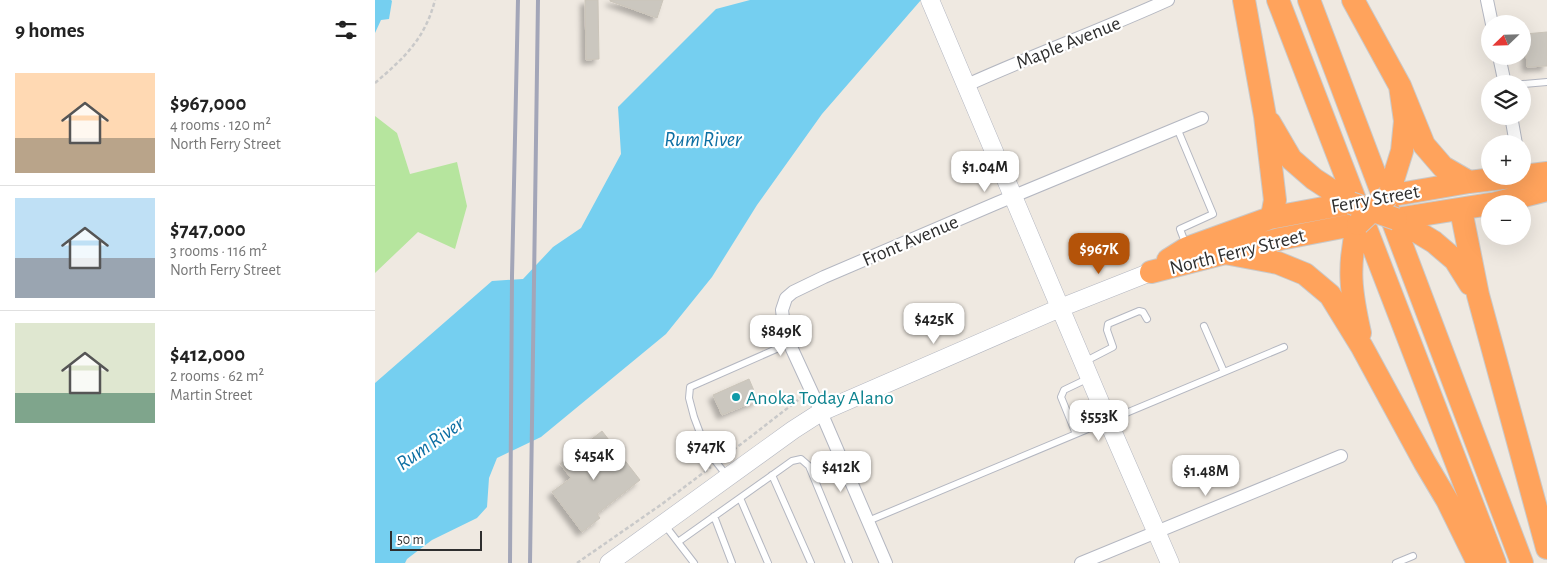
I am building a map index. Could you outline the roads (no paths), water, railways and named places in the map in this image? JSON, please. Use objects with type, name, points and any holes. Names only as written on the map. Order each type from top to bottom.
[{"type":"highway","points":[[1244,0],[1265,116],[1275,200],[1270,218]]},
{"type":"highway","points":[[1278,0],[1495,563]]},
{"type":"highway","points":[[1309,0],[1522,563]]},
{"type":"highway","points":[[1353,0],[1400,86],[1424,145],[1443,167],[1469,182]]},
{"type":"highway","points":[[1362,347],[1351,293],[1350,274],[1373,210],[1402,151],[1405,121],[1400,86]]},
{"type":"highway","points":[[1265,116],[1291,159],[1314,179],[1351,203]]},
{"type":"highway","points":[[1531,174],[1547,173]]},
{"type":"highway","name":"Ferry Street","points":[[1151,272],[1187,248],[1270,218],[1321,207],[1351,203],[1373,210],[1423,190],[1481,180]]},
{"type":"highway","name":"North Ferry Street","points":[[1527,195],[1547,190]]},
{"type":"highway","name":"North Ferry Street","points":[[1151,272],[1280,239],[1330,230],[1373,210],[1396,218],[1481,206]]},
{"type":"highway","points":[[1461,210],[1477,295],[1547,548]]},
{"type":"highway","points":[[1396,218],[1435,242],[1455,260],[1477,295]]},
{"type":"highway","points":[[1225,253],[1278,263],[1305,274],[1330,295],[1362,347],[1425,464],[1447,500],[1478,563]]},
{"type":"main road","points":[[931,2],[1086,371],[1170,563]]},
{"type":"main road","name":"North Ferry Street","points":[[610,563],[663,523],[722,470],[821,412],[1060,308],[1151,272]]},
{"type":"street","name":"Maple Avenue","points":[[967,85],[1168,0]]},
{"type":"street","points":[[1487,0],[1490,15]]},
{"type":"street","name":"Front Avenue","points":[[790,344],[784,326],[782,310],[786,298],[793,292],[1013,196],[1202,118]]},
{"type":"street","points":[[790,344],[886,563]]},
{"type":"street","points":[[1081,563],[1341,456]]},
{"type":"lane","points":[[1531,83],[1547,82]]},
{"type":"lane","points":[[1177,128],[1213,214],[1180,229],[1187,248]]},
{"type":"lane","points":[[1076,434],[1061,393],[1113,348],[1107,330],[1108,324],[1139,311],[1143,312],[1147,320]]},
{"type":"lane","points":[[1204,326],[1224,372]]},
{"type":"lane","points":[[722,470],[706,449],[689,398],[690,387],[790,344]]},
{"type":"lane","points":[[868,521],[1284,347]]},
{"type":"lane","points":[[678,542],[791,461],[801,459],[809,466],[849,563]]},
{"type":"lane","points":[[772,475],[811,563]]},
{"type":"lane","points":[[740,498],[768,563]]},
{"type":"lane","points":[[714,516],[732,563]]},
{"type":"lane","points":[[663,523],[694,563]]},
{"type":"lane","points":[[1396,563],[1413,556]]},
{"type":"water","points":[[375,0],[392,1],[389,19],[381,20],[375,33]]},
{"type":"water","name":"Rum River","points":[[750,0],[921,0],[822,114],[757,205],[712,277],[666,334],[541,437],[497,458],[489,478],[487,507],[477,518],[432,540],[407,559],[405,563],[375,563],[375,383],[492,281],[523,279],[553,247],[581,228],[621,154],[618,107],[716,9]]},
{"type":"railway","points":[[510,563],[512,276],[518,0]]},
{"type":"railway","points":[[530,563],[538,0]]},
{"type":"place","name":"Anoka Today Alano","points":[[736,397]]}]
